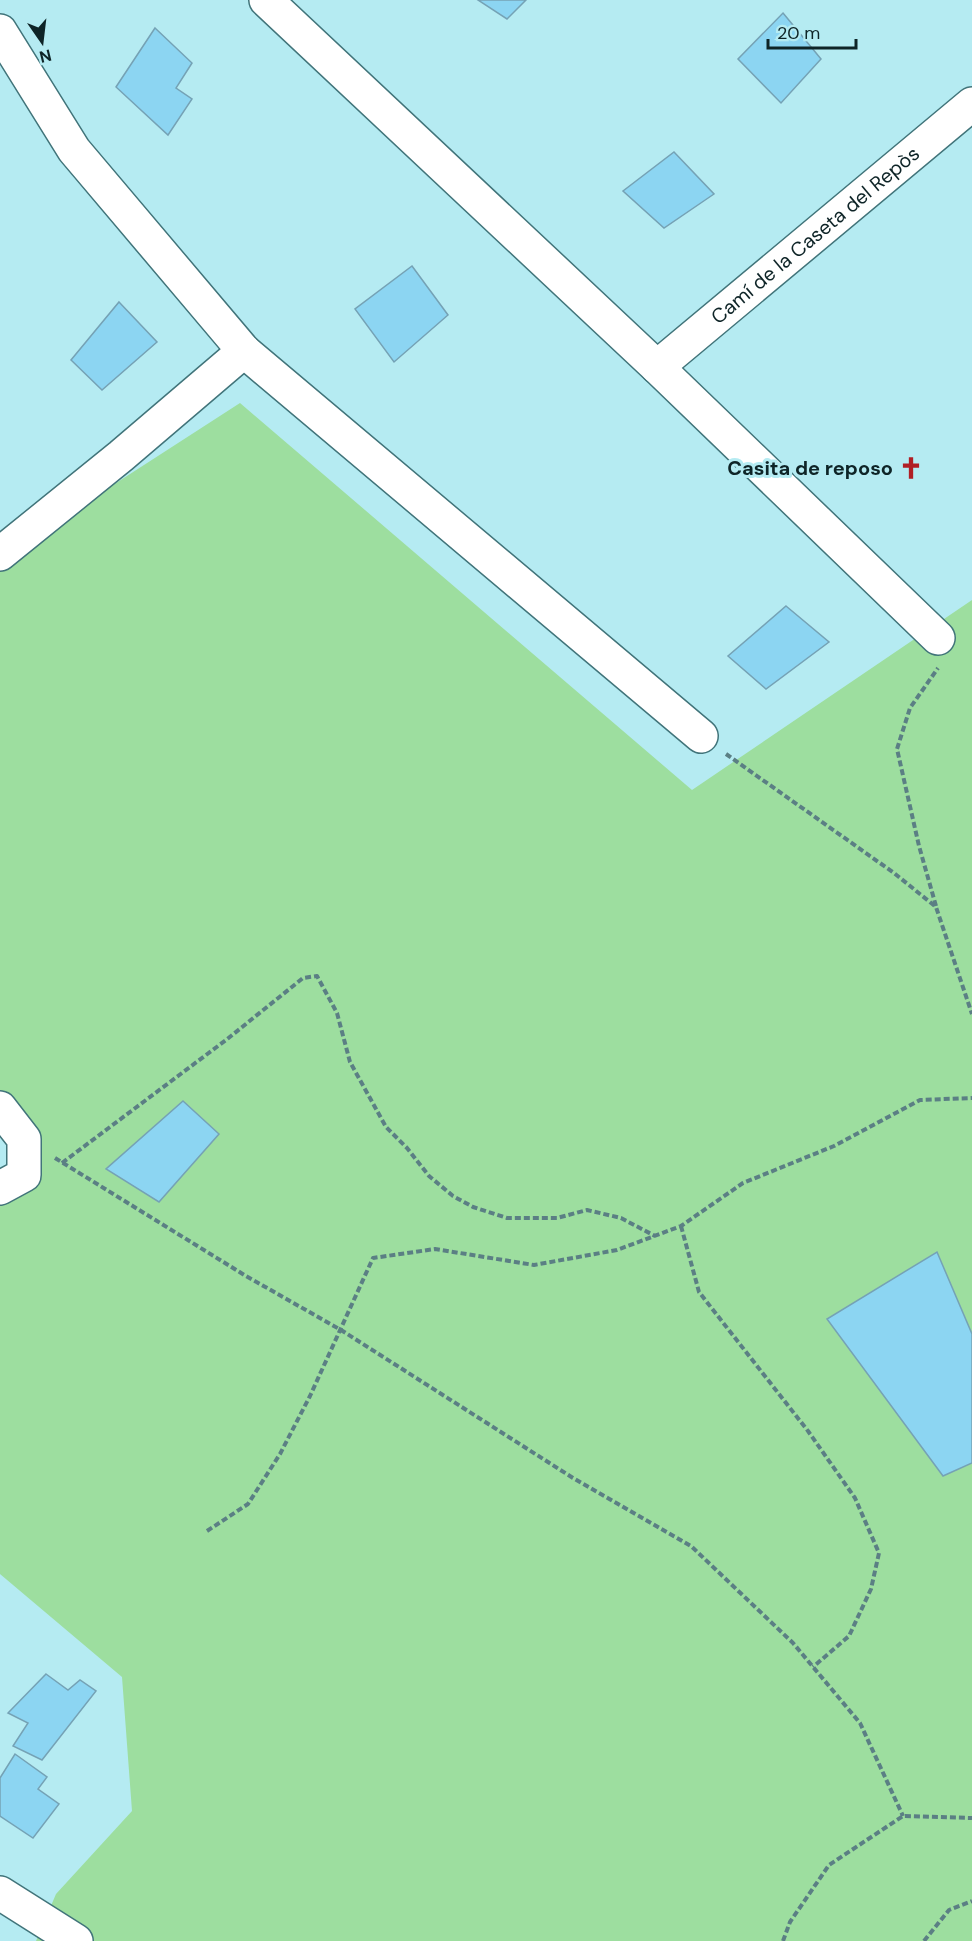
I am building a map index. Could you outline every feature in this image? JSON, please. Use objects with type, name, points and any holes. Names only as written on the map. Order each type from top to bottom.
[{"type":"street","points":[[266,0],[657,367],[940,649]]},
{"type":"street","points":[[0,32],[74,150],[244,351],[701,736]]},
{"type":"street","name":"Camí de la Caseta del Repòs","points":[[657,367],[972,104]]},
{"type":"street","points":[[0,554],[244,351]]},
{"type":"street","points":[[0,1108],[24,1139],[24,1175],[0,1188]]},
{"type":"street","points":[[0,1893],[76,1941]]},
{"type":"path","points":[[940,649],[910,708],[897,749],[919,846],[936,907],[972,1014]]},
{"type":"path","points":[[701,736],[894,873],[936,907]]},
{"type":"path","points":[[62,1163],[226,1040],[303,978],[317,976],[337,1013],[350,1062],[386,1127],[407,1148],[429,1176],[453,1196],[472,1207],[507,1218],[558,1218],[587,1210],[621,1218],[655,1236]]},
{"type":"path","points":[[207,1531],[248,1504],[279,1454],[310,1396],[373,1258],[435,1249],[534,1266],[617,1250],[681,1226],[742,1183],[834,1146],[920,1100],[972,1098]]},
{"type":"path","points":[[24,1139],[246,1276],[341,1330],[573,1478],[691,1546],[793,1643],[861,1723],[903,1816]]},
{"type":"path","points":[[681,1226],[699,1292],[808,1431],[855,1498],[879,1553],[871,1588],[849,1636],[813,1667]]},
{"type":"path","points":[[783,1941],[790,1922],[829,1865],[903,1816],[972,1818]]},
{"type":"path","points":[[924,1941],[949,1910],[972,1901]]},
{"type":"green space","points":[[240,403],[692,790],[972,600],[972,1941],[36,1941],[56,1894],[132,1811],[122,1677],[0,1574],[0,1190],[24,1175],[0,1108],[0,558]]},
{"type":"building","points":[[478,0],[526,0],[507,19]]},
{"type":"building","points":[[783,13],[821,59],[781,103],[738,59]]},
{"type":"building","points":[[155,28],[192,63],[176,88],[192,99],[168,135],[116,87]]},
{"type":"building","points":[[674,152],[714,194],[664,228],[623,191]]},
{"type":"building","points":[[412,266],[448,315],[394,362],[355,309]]},
{"type":"building","points":[[119,302],[157,342],[102,390],[71,360]]},
{"type":"building","points":[[786,606],[829,642],[766,689],[728,656]]},
{"type":"building","points":[[183,1101],[219,1134],[159,1202],[106,1169]]},
{"type":"building","points":[[937,1252],[972,1334],[972,1463],[943,1476],[827,1319]]},
{"type":"building","points":[[46,1674],[68,1690],[80,1680],[96,1691],[42,1760],[13,1746],[28,1723],[8,1713]]},
{"type":"building","points":[[15,1754],[47,1777],[38,1789],[59,1804],[33,1838],[0,1816],[0,1778]]},
{"type":"place","name":"Casita de reposo","points":[[911,468]]}]
